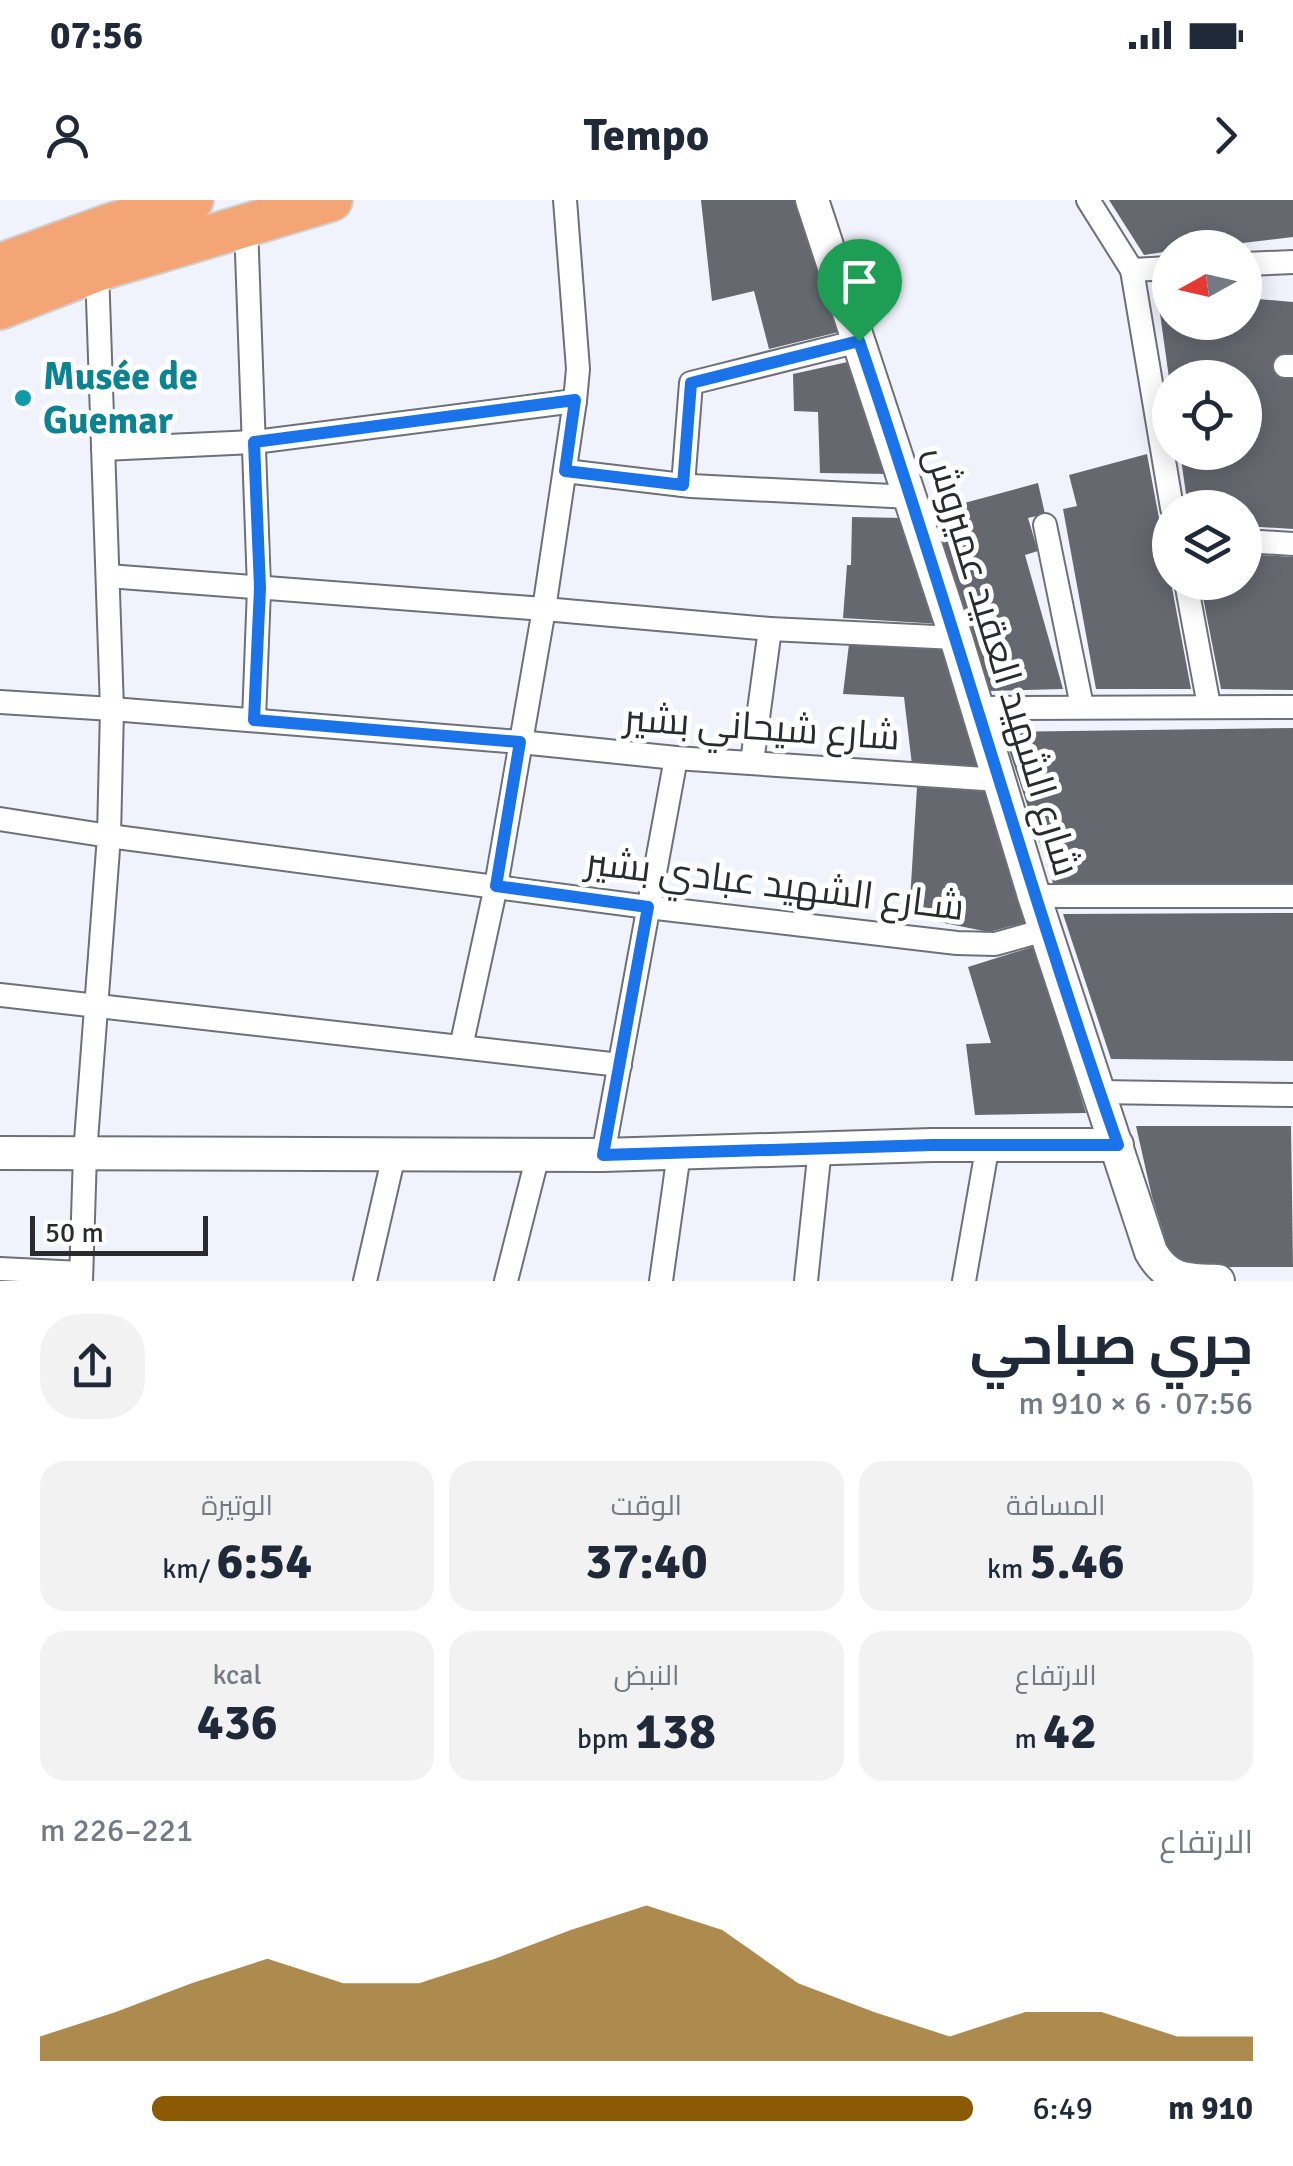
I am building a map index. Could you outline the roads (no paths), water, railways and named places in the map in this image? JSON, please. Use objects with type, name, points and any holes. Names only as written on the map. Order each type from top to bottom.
[{"type":"highway","points":[[0,266],[107,226],[192,200]]},
{"type":"highway","points":[[0,308],[97,270],[331,200]]},
{"type":"street","points":[[461,1048],[496,886],[575,400],[578,369],[565,200]]},
{"type":"street","name":"شارع الشهيد العقيد عميروش","points":[[812,200],[911,497],[1045,930],[1156,1263],[1176,1280],[1218,1281]]},
{"type":"street","points":[[1088,200],[1132,270],[1169,490]]},
{"type":"street","points":[[246,226],[260,588],[254,720]]},
{"type":"street","points":[[1262,263],[1293,262]]},
{"type":"street","points":[[1132,270],[1152,269]]},
{"type":"street","points":[[0,1270],[81,1277],[85,1154],[109,836],[112,709],[97,270]]},
{"type":"street","points":[[683,485],[691,383],[859,341]]},
{"type":"street","points":[[103,450],[254,442],[575,400]]},
{"type":"street","points":[[565,471],[683,485],[911,497]]},
{"type":"street","points":[[1045,525],[1082,706]]},
{"type":"street","points":[[1262,541],[1293,544]]},
{"type":"street","points":[[108,576],[770,629],[956,638]]},
{"type":"street","points":[[1189,600],[1209,706]]},
{"type":"street","points":[[752,762],[770,629]]},
{"type":"street","name":"شارع شيحاني بشير","points":[[0,702],[520,742],[676,758],[999,780]]},
{"type":"street","points":[[978,708],[1293,707]]},
{"type":"street","points":[[603,1155],[676,758]]},
{"type":"street","name":"شـارع الشهيد عبادي بشير","points":[[0,819],[648,907],[957,943],[994,944],[1045,930]]},
{"type":"street","points":[[1034,896],[1293,896]]},
{"type":"street","points":[[0,996],[620,1065]]},
{"type":"street","points":[[1099,1092],[1293,1095]]},
{"type":"street","points":[[0,1152],[538,1156],[988,1144],[1118,1145]]},
{"type":"street","points":[[964,1281],[988,1144]]},
{"type":"street","points":[[806,1281],[820,1148]]},
{"type":"street","points":[[661,1281],[680,1153]]},
{"type":"street","points":[[365,1281],[394,1156]]},
{"type":"street","points":[[506,1281],[538,1156]]},
{"type":"place","name":"Musée de Guemar","points":[[23,398]]}]
